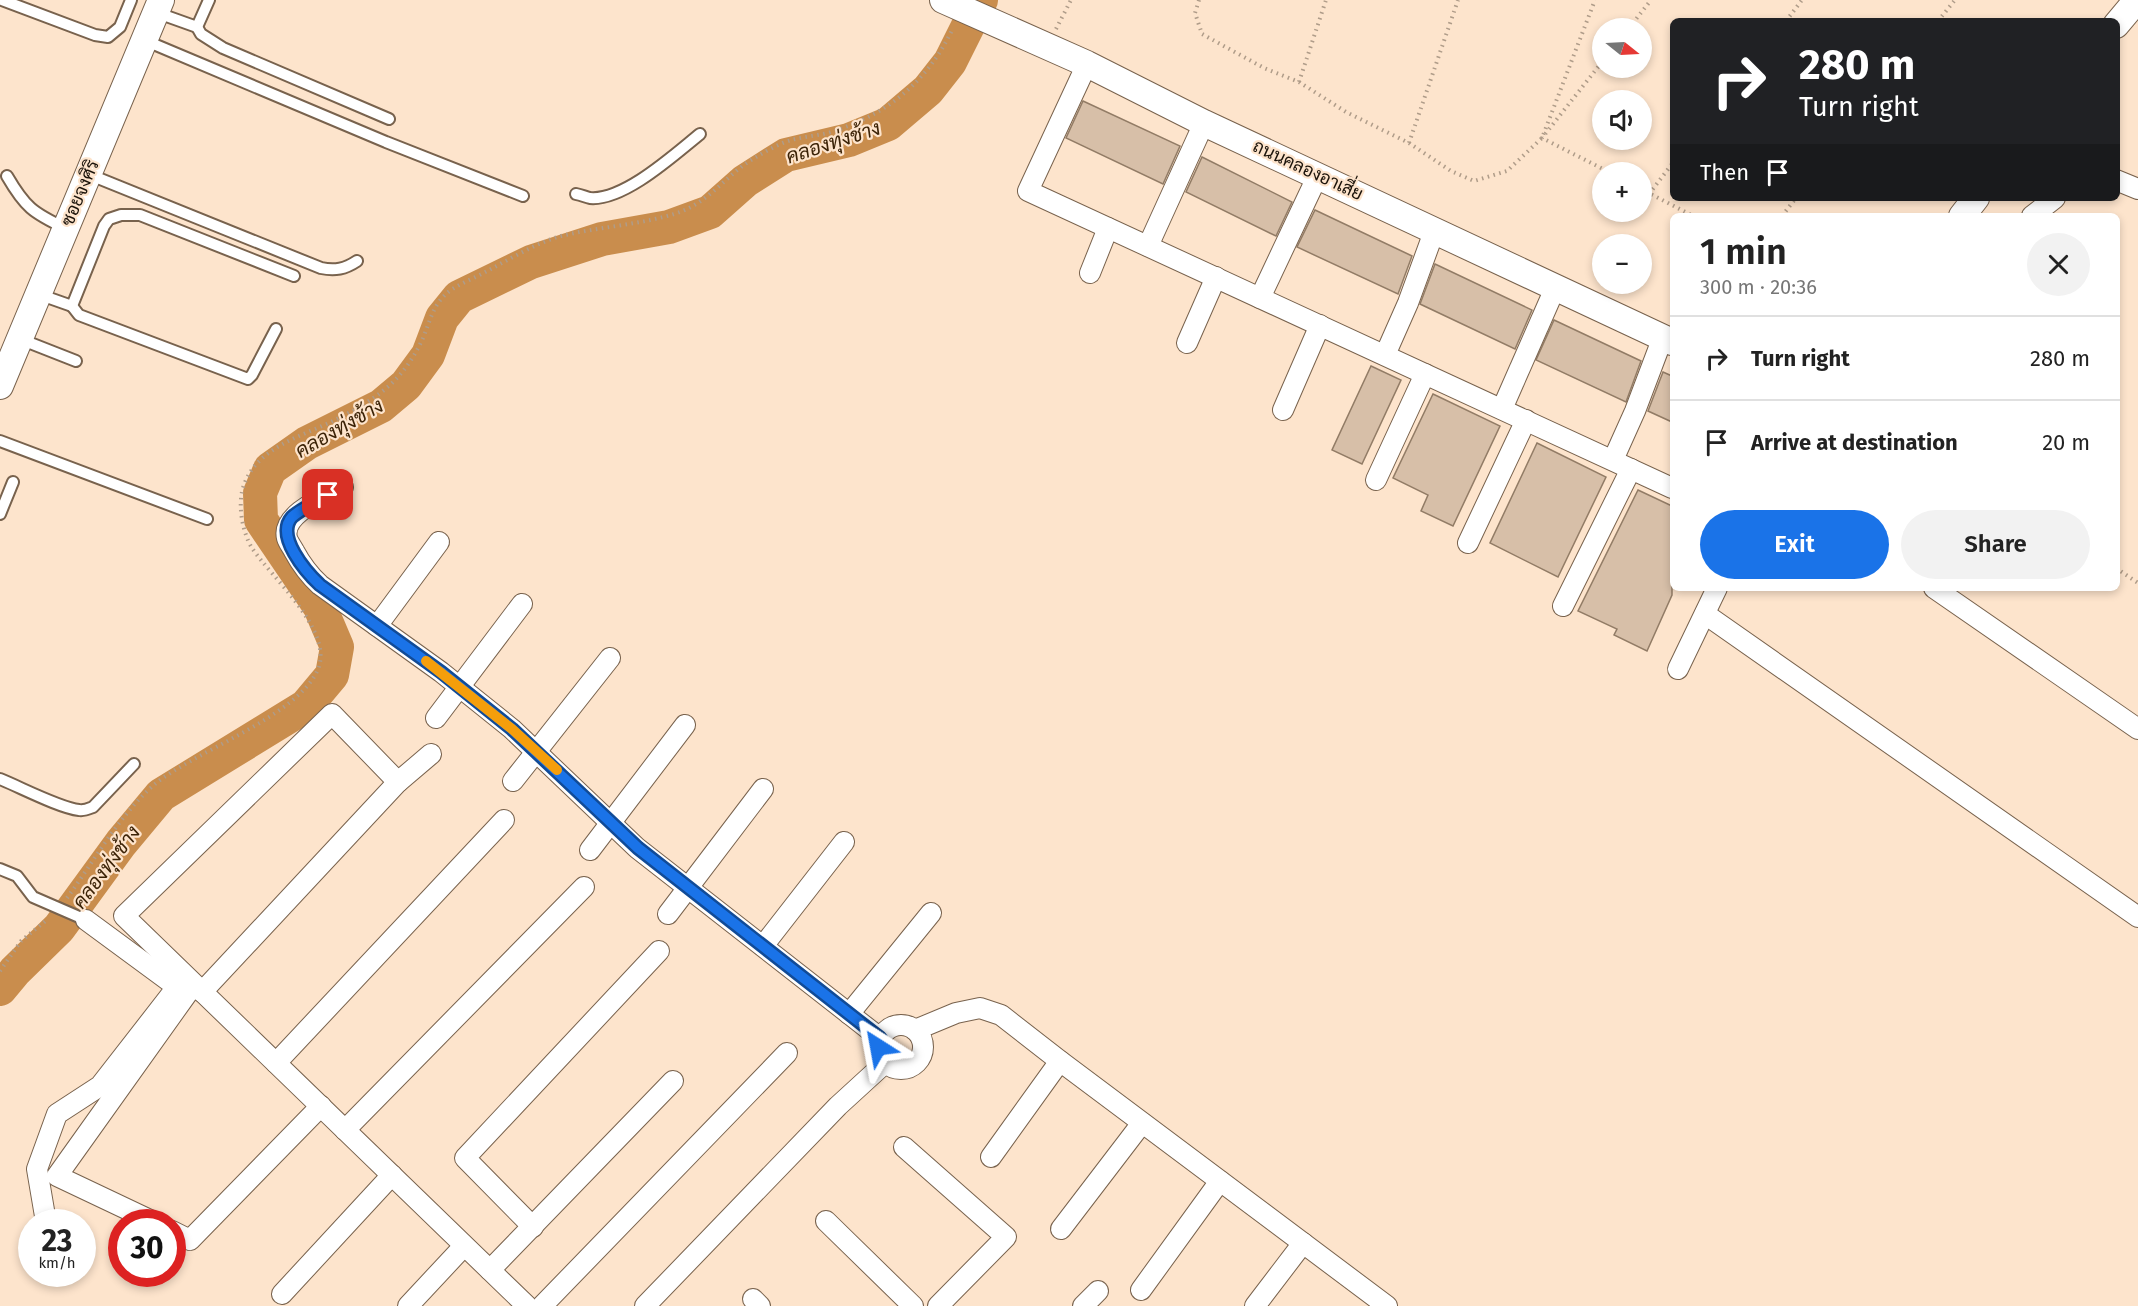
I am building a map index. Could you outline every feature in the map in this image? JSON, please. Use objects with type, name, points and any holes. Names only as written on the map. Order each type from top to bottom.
[{"type":"street","points":[[2120,20],[2137,0]]},
{"type":"street","name":"ซอยจงศิริ","points":[[0,386],[158,6]]},
{"type":"street","name":"ถนนคลองอาเสี่ย","points":[[951,9],[992,21],[1048,46],[1204,123],[1668,339]]},
{"type":"street","points":[[1087,64],[1028,191],[1670,487]]},
{"type":"street","points":[[1148,246],[1204,123]]},
{"type":"street","points":[[1260,298],[1318,175]]},
{"type":"street","points":[[2120,182],[2138,189]]},
{"type":"street","points":[[1964,213],[1974,201]]},
{"type":"street","points":[[2036,213],[2051,201]]},
{"type":"street","points":[[1090,273],[1108,228]]},
{"type":"street","points":[[1384,355],[1407,303],[1435,229]]},
{"type":"street","points":[[1187,344],[1216,277]]},
{"type":"street","points":[[1502,409],[1556,286]]},
{"type":"street","points":[[1283,410],[1320,325]]},
{"type":"street","points":[[1613,460],[1668,339]]},
{"type":"street","points":[[1376,480],[1425,374]]},
{"type":"street","points":[[1468,543],[1526,420]]},
{"type":"street","points":[[1563,606],[1631,469]]},
{"type":"street","points":[[343,487],[299,512],[287,526],[287,538],[309,574],[320,585],[459,686],[512,729],[638,848],[880,1038]]},
{"type":"street","points":[[377,626],[439,542]]},
{"type":"street","points":[[1678,669],[1716,591]]},
{"type":"street","points":[[1938,591],[2138,729]]},
{"type":"street","points":[[436,718],[522,604]]},
{"type":"street","points":[[1705,614],[2138,917]]},
{"type":"street","points":[[513,781],[610,658]]},
{"type":"street","points":[[398,782],[332,714],[124,916],[527,1306]]},
{"type":"street","points":[[590,850],[685,725]]},
{"type":"street","points":[[127,1209],[57,1176],[198,988],[398,782],[430,754]]},
{"type":"street","points":[[668,914],[763,789]]},
{"type":"street","points":[[276,1063],[504,820]]},
{"type":"street","points":[[763,946],[844,842]]},
{"type":"street","points":[[345,1130],[584,887]]},
{"type":"street","points":[[849,1014],[931,913]]},
{"type":"street","points":[[44,1209],[37,1169],[57,1114],[100,1086],[177,987],[86,920]]},
{"type":"street","points":[[532,1227],[465,1158],[659,951]]},
{"type":"street","points":[[915,1030],[956,1013],[980,1008],[1001,1015],[1381,1304]]},
{"type":"street","points":[[904,1024],[920,1035],[923,1045],[921,1056],[915,1064],[905,1069],[894,1068],[885,1063],[880,1056],[878,1047],[880,1038],[885,1030],[894,1025],[904,1024]]},
{"type":"street","points":[[542,1306],[787,1053]]},
{"type":"street","points":[[991,1157],[1060,1061]]},
{"type":"street","points":[[645,1306],[838,1106],[885,1063]]},
{"type":"street","points":[[490,1270],[673,1081]]},
{"type":"street","points":[[186,1238],[190,1240],[321,1107]]},
{"type":"street","points":[[1061,1229],[1142,1123]]},
{"type":"street","points":[[904,1147],[1006,1237],[938,1306]]},
{"type":"street","points":[[282,1294],[392,1175]]},
{"type":"street","points":[[1141,1290],[1220,1181]]},
{"type":"street","points":[[826,1221],[913,1306]]},
{"type":"street","points":[[1256,1306],[1303,1243]]},
{"type":"street","points":[[408,1306],[464,1246]]},
{"type":"street","points":[[1083,1306],[1098,1292]]},
{"type":"lane","points":[[2,0],[95,35],[108,37],[120,27],[131,0]]},
{"type":"lane","points":[[197,27],[209,0]]},
{"type":"lane","points":[[158,6],[197,27],[201,34],[223,48],[389,119]]},
{"type":"lane","points":[[144,39],[386,142],[523,196]]},
{"type":"lane","points":[[576,194],[592,198],[608,195],[644,179],[700,134]]},
{"type":"lane","points":[[88,174],[321,268],[332,271],[342,269],[357,261]]},
{"type":"lane","points":[[7,176],[21,199],[31,209],[65,228]]},
{"type":"lane","points":[[72,306],[104,226],[109,219],[121,215],[140,215],[294,276]]},
{"type":"lane","points":[[38,294],[72,306],[79,315],[248,379],[276,329]]},
{"type":"lane","points":[[20,339],[76,360]]},
{"type":"lane","points":[[0,441],[207,519]]},
{"type":"lane","points":[[0,514],[13,482]]},
{"type":"lane","points":[[0,779],[66,806],[86,810],[93,807],[134,764]]},
{"type":"lane","points":[[0,869],[17,876],[33,897],[86,920]]},
{"type":"path","points":[[1048,46],[1071,0]]},
{"type":"path","points":[[1199,0],[1194,13],[1202,34],[1264,68],[1299,82],[1346,112],[1409,142],[1451,171],[1474,181],[1507,171],[1542,138],[1592,75]]},
{"type":"path","points":[[1299,82],[1326,0]]},
{"type":"path","points":[[1409,142],[1458,0]]},
{"type":"path","points":[[1542,138],[1595,0]]},
{"type":"path","points":[[1637,18],[1651,0]]},
{"type":"path","points":[[1788,18],[1803,0]]},
{"type":"path","points":[[1940,18],[1955,0]]},
{"type":"path","points":[[62,905],[105,842],[155,784],[280,709],[300,694],[318,671],[322,650],[316,636],[291,593],[251,546],[244,526],[243,487],[253,467],[268,453],[291,439],[367,403],[391,384],[412,359],[438,301],[451,290],[525,251],[558,237],[640,222],[675,214],[693,207],[717,189],[736,170],[772,148],[793,139],[840,129],[880,110],[912,88],[939,52],[951,9]]},
{"type":"path","points":[[1542,138],[1592,163]]},
{"type":"path","points":[[1652,190],[1670,167]]},
{"type":"path","points":[[1652,196],[1687,213]]},
{"type":"path","points":[[1784,213],[1794,201]]},
{"type":"path","points":[[2120,571],[2138,584]]},
{"type":"path","points":[[0,971],[21,941],[56,913]]},
{"type":"building","points":[[1083,101],[1180,146],[1163,184],[1066,138]]},
{"type":"building","points":[[1202,157],[1292,202],[1276,236],[1186,192]]},
{"type":"building","points":[[1315,210],[1412,256],[1398,294],[1297,247]]},
{"type":"building","points":[[1435,264],[1532,310],[1515,349],[1420,304]]},
{"type":"building","points":[[1554,320],[1641,361],[1626,402],[1536,360]]},
{"type":"building","points":[[1371,366],[1401,380],[1362,464],[1332,450]]},
{"type":"building","points":[[1663,372],[1670,375],[1670,421],[1648,411]]},
{"type":"building","points":[[1433,394],[1500,426],[1453,526],[1421,511],[1428,495],[1393,478]]},
{"type":"building","points":[[1537,443],[1606,477],[1558,577],[1490,543]]},
{"type":"building","points":[[1638,490],[1670,505],[1670,591],[1672,595],[1647,651],[1614,635],[1617,629],[1578,611]]},
{"type":"waterway","name":"คลองทุ่งช้าง","points":[[0,989],[59,928],[121,843],[161,795],[306,706],[332,675],[337,647],[320,607],[261,520],[260,493],[270,469],[307,443],[381,406],[406,385],[428,355],[442,318],[459,297],[531,262],[602,239],[669,227],[710,212],[745,181],[786,155],[849,140],[888,124],[928,90],[950,62],[981,0]]},
{"type":"slow traffic","points":[[426,661],[512,729],[557,770]]},
{"type":"route","points":[[328,495],[299,512],[287,526],[287,538],[309,574],[320,585],[441,672],[512,729],[638,848],[880,1038],[878,1047]]}]
